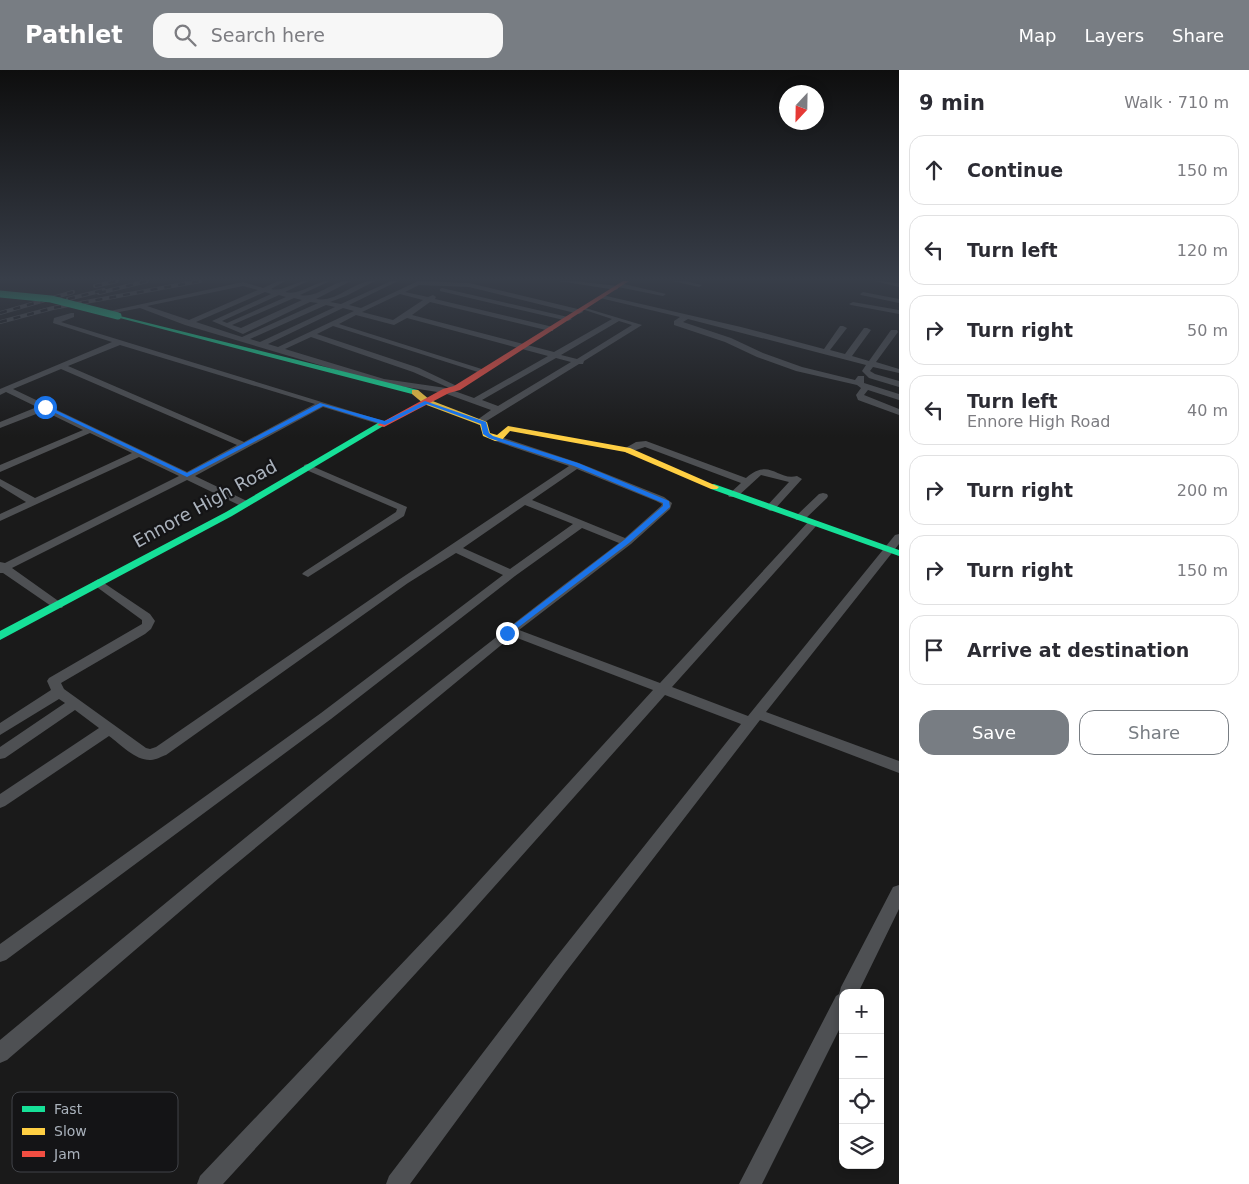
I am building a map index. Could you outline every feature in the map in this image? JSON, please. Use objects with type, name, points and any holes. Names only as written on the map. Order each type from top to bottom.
[{"type":"main road","points":[[181,333],[416,392],[424,400],[484,424],[486,434],[498,439],[508,428],[627,450],[733,495],[894,551]]},
{"type":"main road","name":"Ennore High Road","points":[[0,636],[245,504],[424,400],[451,390],[544,333]]},
{"type":"street","points":[[91,333],[385,423]]},
{"type":"street","points":[[233,333],[253,335],[257,333]]},
{"type":"street","points":[[239,333],[260,345],[383,381],[451,390]]},
{"type":"street","points":[[242,335],[246,333]]},
{"type":"street","points":[[260,345],[285,333]]},
{"type":"street","points":[[278,350],[315,333]]},
{"type":"street","points":[[360,333],[484,371]]},
{"type":"street","points":[[473,333],[580,362]]},
{"type":"street","points":[[476,400],[593,333]]},
{"type":"street","points":[[480,422],[625,333]]},
{"type":"street","points":[[707,333],[799,369],[862,385],[899,397]]},
{"type":"street","points":[[752,333],[899,371]]},
{"type":"street","points":[[825,352],[839,333]]},
{"type":"street","points":[[847,358],[865,333]]},
{"type":"street","points":[[893,333],[871,364],[860,395],[861,398],[899,412]]},
{"type":"street","points":[[378,339],[387,334]]},
{"type":"street","points":[[311,335],[416,370],[451,390],[494,406],[498,409],[496,412]]},
{"type":"street","points":[[3,390],[119,342]]},
{"type":"street","points":[[60,366],[244,445]]},
{"type":"street","points":[[867,373],[899,384]]},
{"type":"street","points":[[3,390],[92,429],[245,504]]},
{"type":"street","points":[[2,568],[187,476],[322,404]]},
{"type":"street","points":[[0,425],[45,407]]},
{"type":"street","points":[[0,469],[92,429]]},
{"type":"street","points":[[0,1053],[213,873],[510,631],[627,542],[666,507],[666,502],[576,465],[498,439]]},
{"type":"street","points":[[627,450],[639,444],[646,444],[748,482]]},
{"type":"street","points":[[0,518],[140,453]]},
{"type":"street","points":[[98,583],[146,617],[149,621],[147,626],[54,681],[59,692],[141,752],[150,755],[161,750],[404,581],[576,465]]},
{"type":"street","points":[[307,467],[402,507],[400,514],[308,574]]},
{"type":"street","points":[[733,495],[760,472],[796,480],[770,508]]},
{"type":"street","points":[[0,482],[34,502]]},
{"type":"street","points":[[800,518],[823,496]]},
{"type":"street","points":[[524,501],[627,542]]},
{"type":"street","points":[[208,1184],[454,920],[813,523]]},
{"type":"street","points":[[0,954],[318,722],[511,574],[581,524]]},
{"type":"street","points":[[397,1184],[559,967],[754,718],[894,551],[899,536]]},
{"type":"street","points":[[455,548],[511,574]]},
{"type":"street","points":[[2,568],[58,605]]},
{"type":"street","points":[[510,631],[664,689],[899,767]]},
{"type":"street","points":[[0,730],[59,692]]},
{"type":"street","points":[[0,754],[75,703]]},
{"type":"street","points":[[0,802],[109,729]]},
{"type":"street","points":[[850,989],[899,892]]},
{"type":"street","points":[[750,1184],[839,1010]]},
{"type":"traffic: fast","points":[[184,333],[415,392]]},
{"type":"traffic: fast","points":[[0,636],[229,514],[381,425]]},
{"type":"traffic: fast","points":[[714,487],[899,553]]},
{"type":"traffic: slow","points":[[415,392],[427,402],[484,424],[486,434],[498,439],[508,428],[627,450],[714,487]]},
{"type":"traffic: jam","points":[[381,425],[446,391],[457,388],[544,333]]},
{"type":"route","points":[[45,407],[187,476],[322,404],[385,423],[427,402],[484,424],[486,434],[491,437],[576,465],[666,502],[666,507],[627,542],[507,633]]}]
